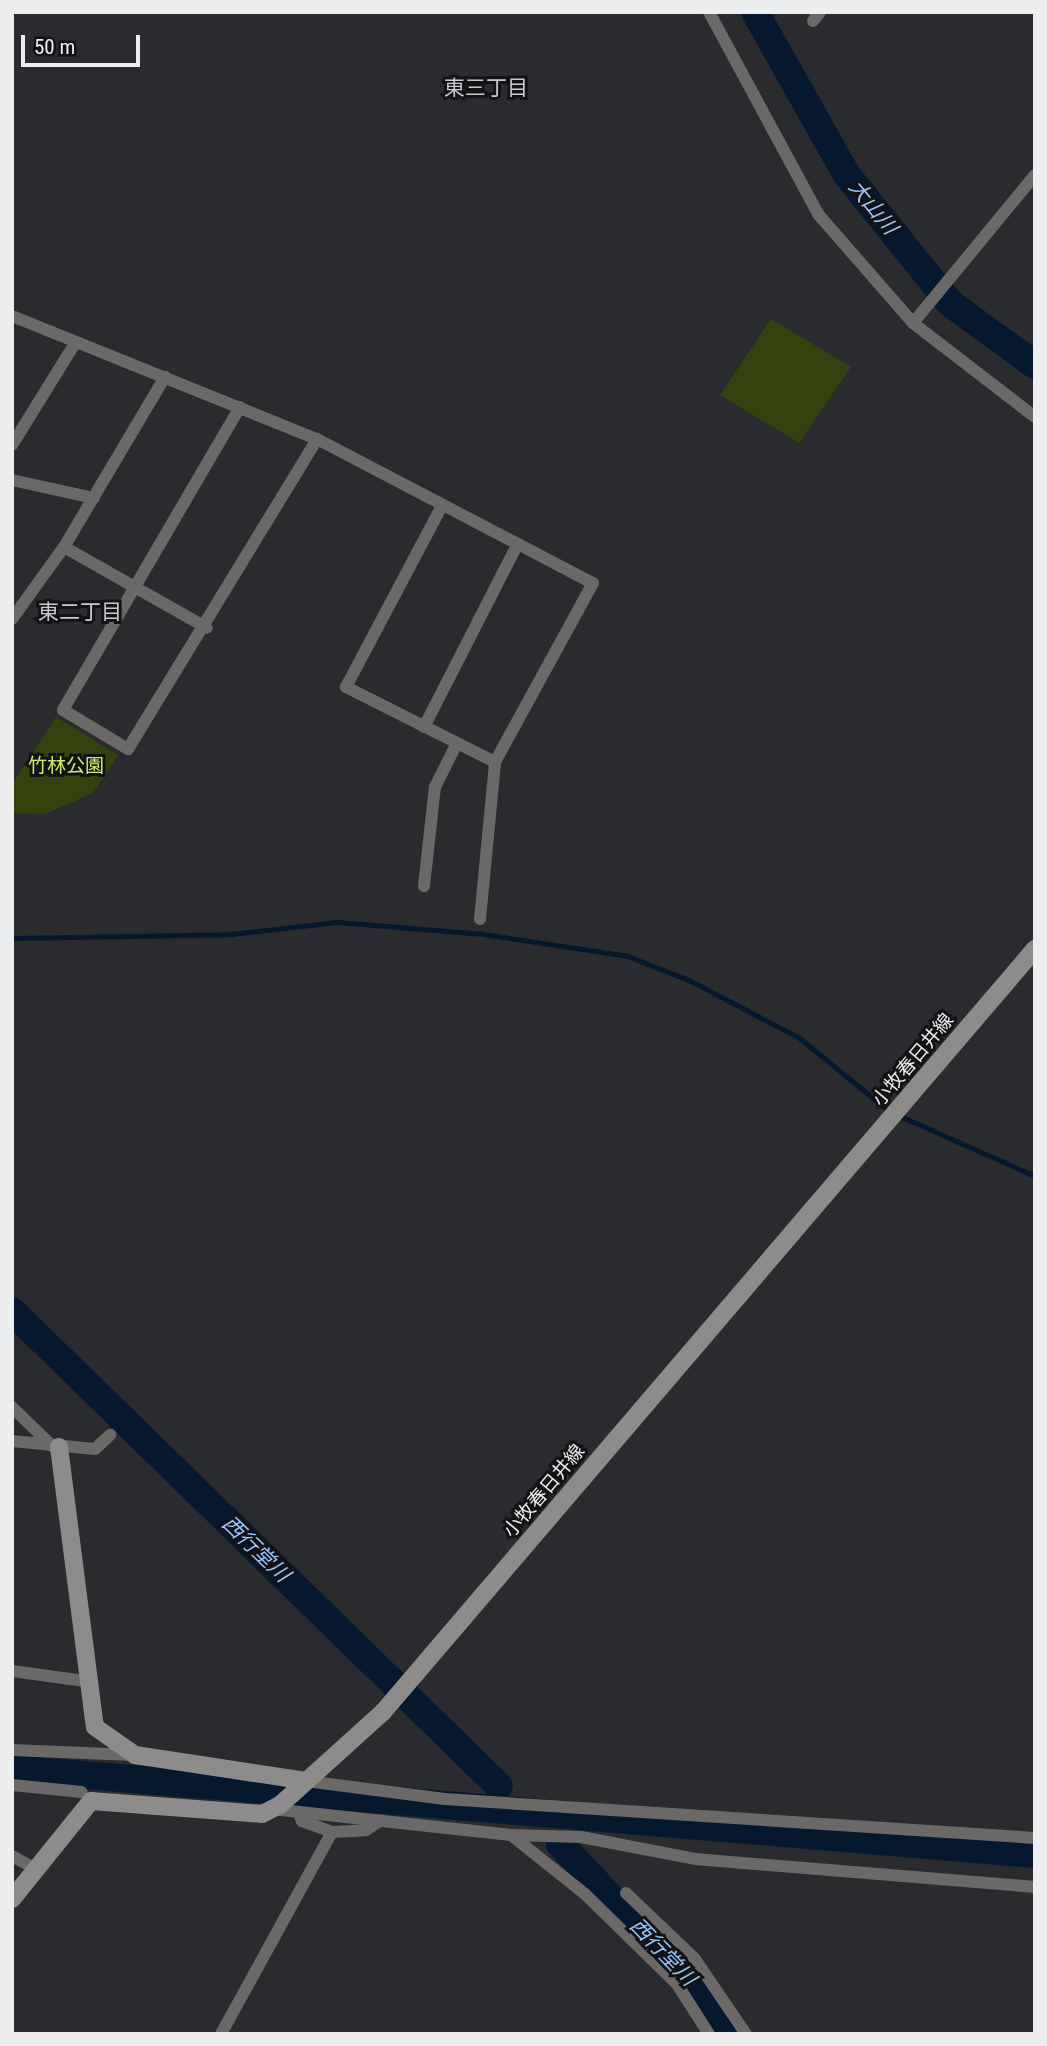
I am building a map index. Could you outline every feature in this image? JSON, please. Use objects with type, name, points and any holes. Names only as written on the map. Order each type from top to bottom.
[{"type":"main road","name":"小牧春日井線","points":[[283,1809],[306,1781],[383,1712],[1035,949]]},
{"type":"main road","points":[[56,1447],[92,1682],[95,1727],[135,1755],[306,1781]]},
{"type":"main road","points":[[12,1899],[91,1801],[114,1798],[262,1814],[283,1809]]},
{"type":"street","points":[[709,12],[818,214],[913,323],[1035,417]]},
{"type":"street","points":[[913,323],[1035,175]]},
{"type":"street","points":[[12,316],[75,345],[165,377],[317,439],[593,583],[495,762],[480,919]]},
{"type":"street","points":[[14,438],[75,345]]},
{"type":"street","points":[[12,619],[64,547],[165,377]]},
{"type":"street","points":[[240,407],[63,710],[128,749],[207,628],[317,439]]},
{"type":"street","points":[[12,480],[94,498]]},
{"type":"street","points":[[442,506],[346,687],[495,762]]},
{"type":"street","points":[[425,727],[517,545]]},
{"type":"street","points":[[64,547],[207,628]]},
{"type":"street","points":[[424,886],[435,787],[457,743]]},
{"type":"street","points":[[12,1407],[56,1447]]},
{"type":"street","points":[[12,1441],[56,1447],[95,1448],[110,1435]]},
{"type":"street","points":[[12,1671],[92,1682]]},
{"type":"street","points":[[12,1750],[135,1755]]},
{"type":"street","points":[[306,1781],[445,1799],[1035,1838]]},
{"type":"street","points":[[12,1784],[82,1792]]},
{"type":"street","points":[[283,1809],[302,1821],[332,1832],[366,1830],[380,1821]]},
{"type":"street","points":[[283,1809],[511,1835],[581,1837],[695,1859],[1035,1888]]},
{"type":"street","points":[[221,2034],[332,1832]]},
{"type":"street","points":[[511,1835],[585,1894],[677,1984],[709,2034]]},
{"type":"street","points":[[12,1856],[35,1869]]},
{"type":"street","points":[[626,1893],[695,1959],[746,2034]]},
{"type":"green space","points":[[771,319],[851,367],[799,443],[720,395]]},
{"type":"green space","name":"竹林公園","points":[[56,717],[118,755],[93,793],[45,814],[12,813],[12,784]]},
{"type":"waterway","name":"大山川","points":[[755,12],[847,175],[950,303],[1035,365]]},
{"type":"waterway","points":[[12,938],[232,934],[338,922],[483,934],[628,956],[691,981],[800,1038],[890,1112]]},
{"type":"waterway","points":[[898,1115],[1035,1176]]},
{"type":"waterway","name":"西行堂川","points":[[12,1311],[499,1786]]},
{"type":"waterway","name":"西行堂川","points":[[12,1769],[1035,1854]]},
{"type":"waterway","name":"西行堂川","points":[[560,1844],[712,2003],[729,2034]]},
{"type":"district","name":"東三丁目","points":[[486,88]]},
{"type":"district","name":"東二丁目","points":[[80,612]]}]
